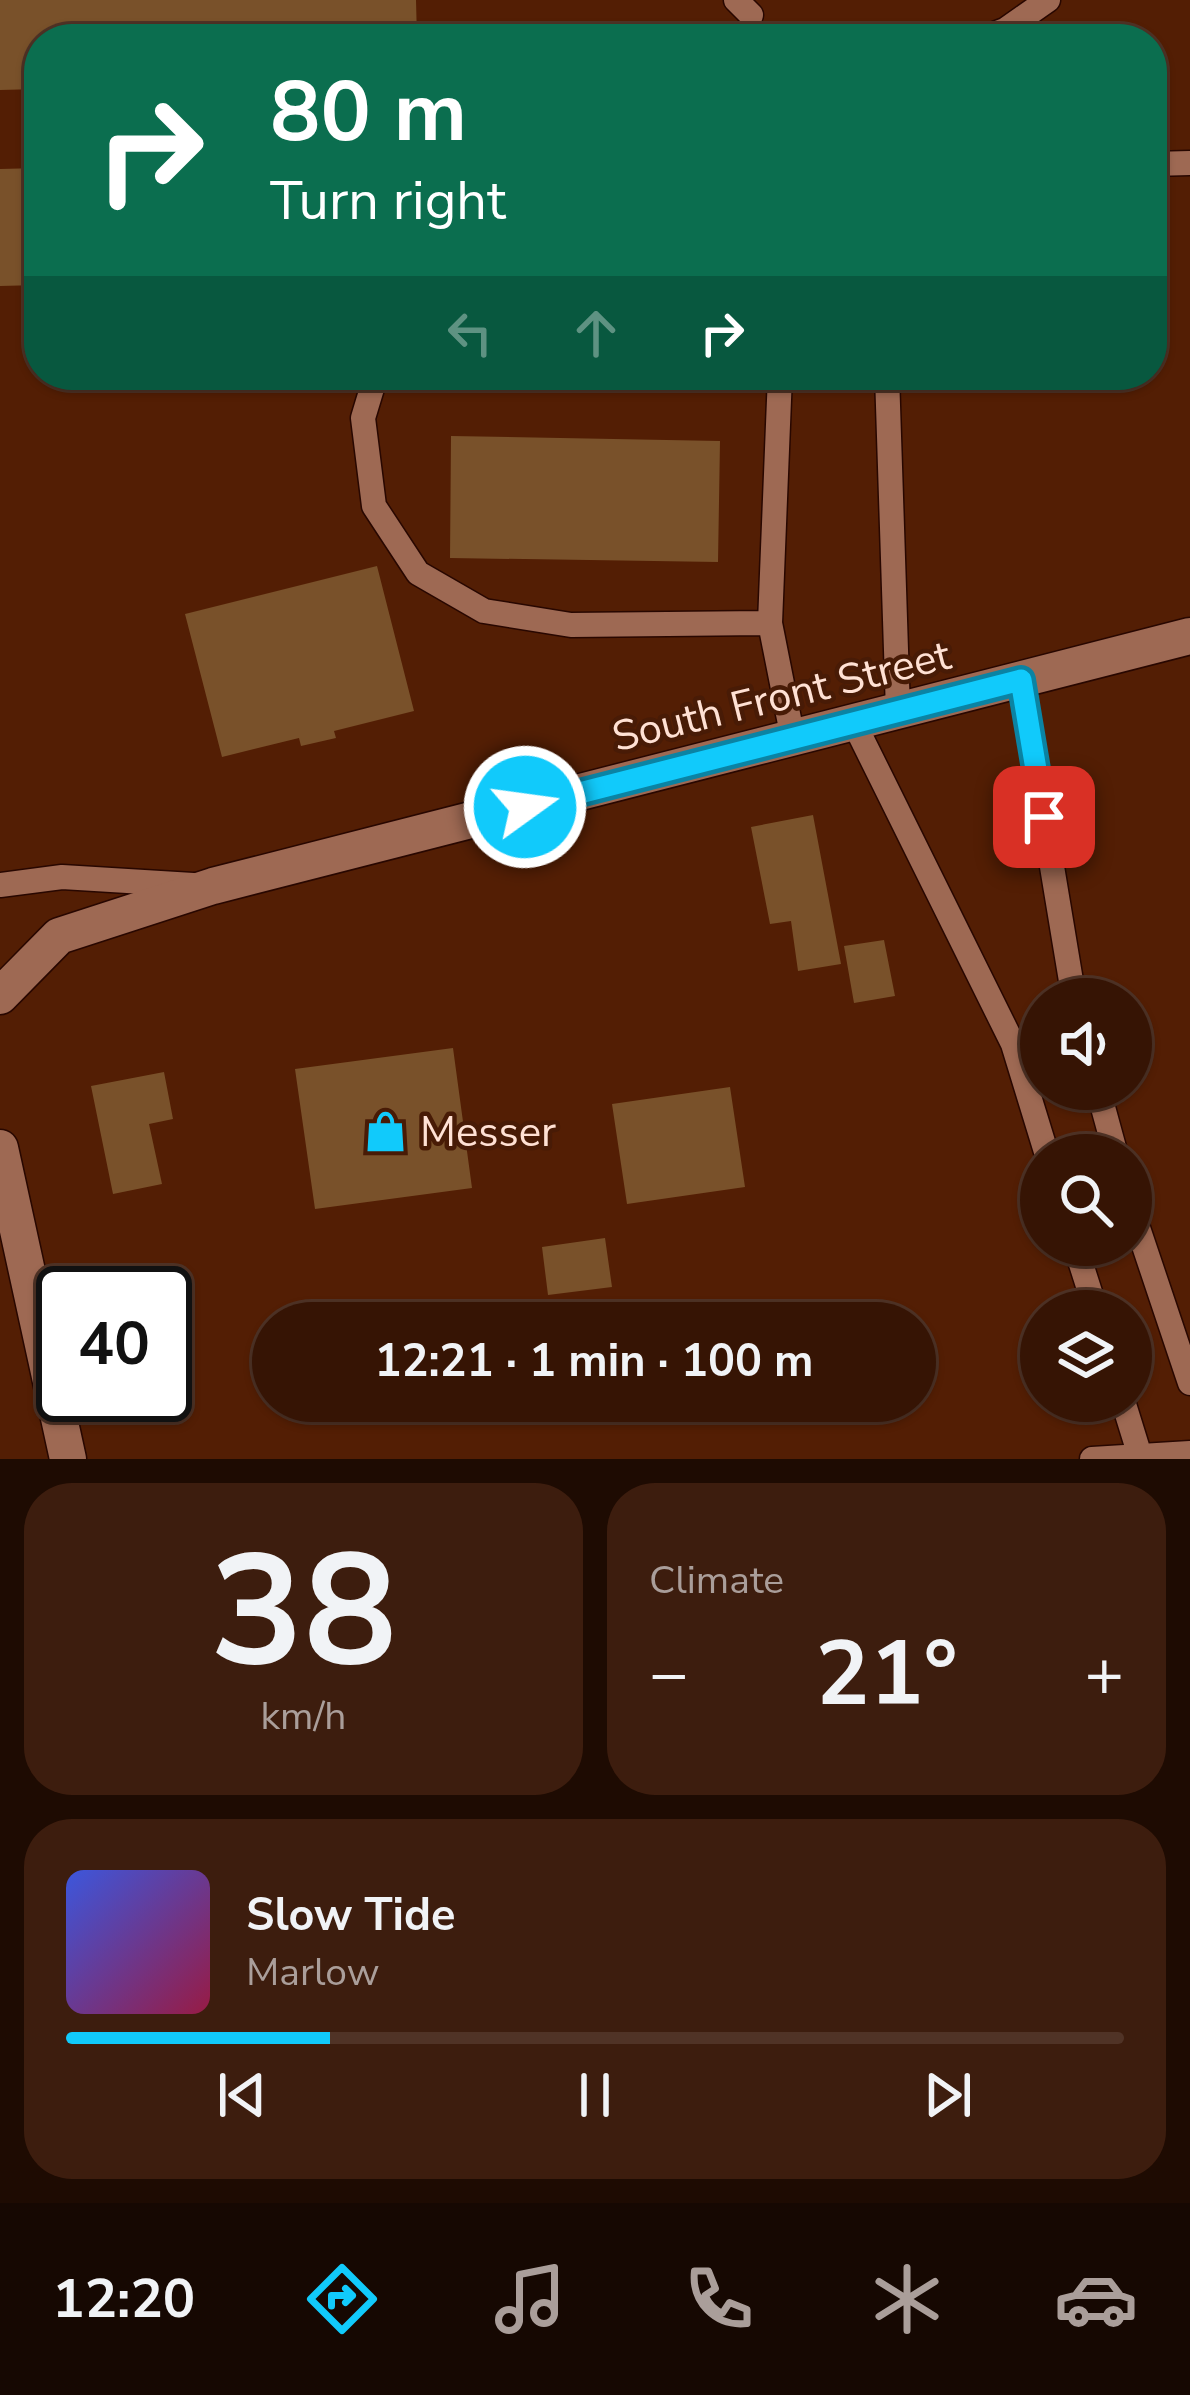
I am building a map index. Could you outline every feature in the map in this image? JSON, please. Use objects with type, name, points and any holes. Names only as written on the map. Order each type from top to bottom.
[{"type":"street","name":"South Front Street","points":[[0,995],[59,935],[213,886],[1190,636]]},
{"type":"street","points":[[0,1148],[5,1193],[68,1459]]},
{"type":"lane","points":[[1014,24],[1048,0]]},
{"type":"lane","points":[[371,390],[362,418],[374,506],[418,573],[484,611],[571,625],[770,623]]},
{"type":"lane","points":[[779,390],[770,623],[793,739]]},
{"type":"lane","points":[[887,390],[898,711]]},
{"type":"lane","points":[[1021,680],[1071,978]]},
{"type":"lane","points":[[854,723],[1013,1043],[1041,1134]]},
{"type":"lane","points":[[0,885],[62,877],[213,886]]},
{"type":"lane","points":[[1151,1266],[1190,1383]]},
{"type":"lane","points":[[1129,1422],[1140,1456]]},
{"type":"lane","points":[[1092,1459],[1190,1453]]},
{"type":"shaded area","points":[[0,0],[1190,0],[1190,1459],[0,1459]]},
{"type":"building","points":[[0,0],[416,0],[417,24],[24,24],[24,89],[0,90]]},
{"type":"building","points":[[24,168],[24,285],[0,286],[0,169]]},
{"type":"building","points":[[451,436],[720,441],[718,562],[450,558]]},
{"type":"building","points":[[377,566],[414,711],[334,731],[336,738],[301,746],[299,738],[222,757],[185,614]]},
{"type":"building","points":[[813,815],[841,964],[798,971],[791,921],[770,924],[751,827]]},
{"type":"building","points":[[884,940],[895,996],[854,1003],[844,946]]},
{"type":"building","points":[[453,1048],[472,1188],[315,1209],[295,1069]]},
{"type":"building","points":[[164,1072],[173,1119],[149,1124],[162,1184],[113,1194],[91,1086]]},
{"type":"building","points":[[730,1087],[745,1187],[627,1204],[612,1104]]},
{"type":"building","points":[[605,1238],[612,1287],[548,1295],[542,1247]]},
{"type":"place","name":"Messer","points":[[386,1131]]},
{"type":"route","points":[[525,807],[1021,680],[1044,817]]}]
